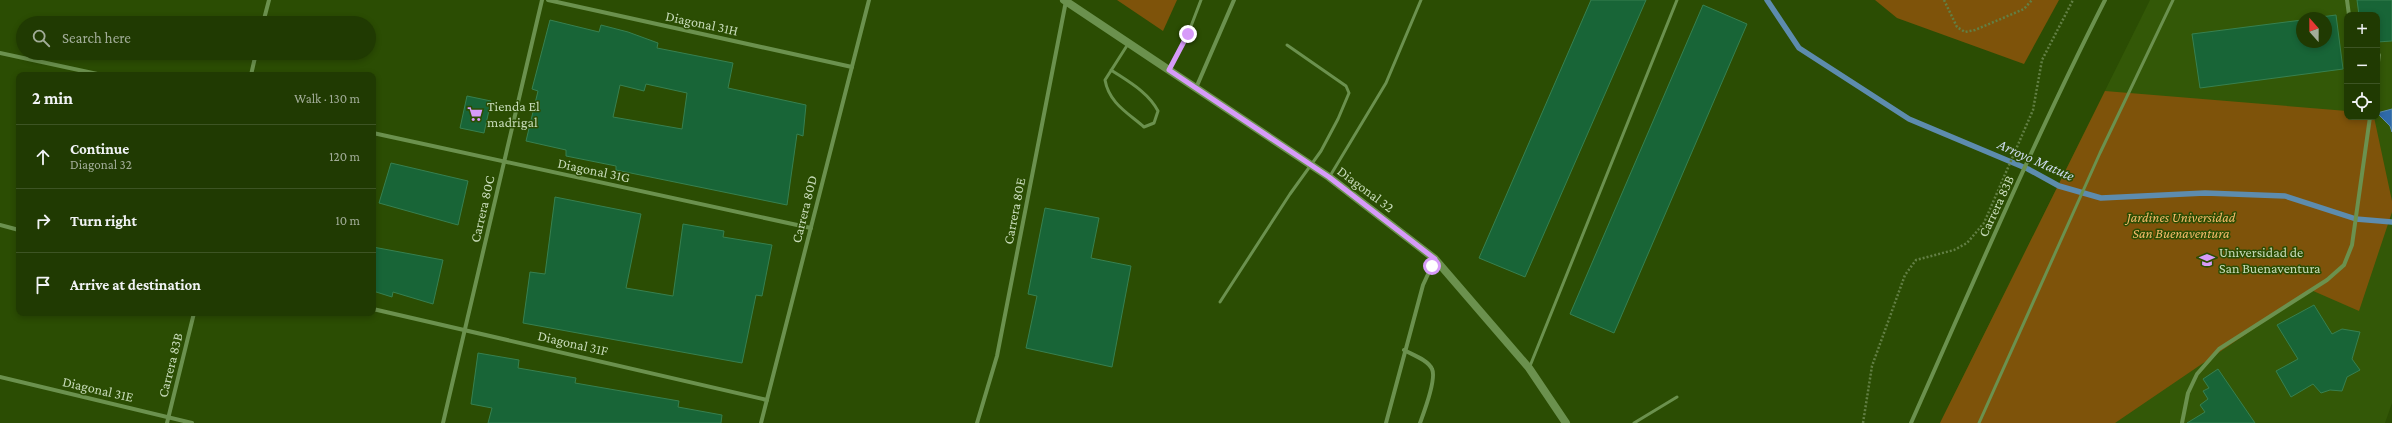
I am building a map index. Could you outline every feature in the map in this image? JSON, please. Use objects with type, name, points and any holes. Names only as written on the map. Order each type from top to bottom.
[{"type":"street","points":[[265,16],[269,0]]},
{"type":"street","name":"Carrera 80C","points":[[444,423],[542,0]]},
{"type":"street","name":"Diagonal 31H","points":[[548,0],[852,68]]},
{"type":"street","name":"Carrera 80D","points":[[761,423],[869,0]]},
{"type":"street","points":[[1196,88],[1234,0]]},
{"type":"street","name":"Carrera 83B","points":[[1911,423],[2002,217],[2105,0]]},
{"type":"street","points":[[2348,0],[2349,12]]},
{"type":"street","name":"Diagonal 32","points":[[1065,1],[1329,177],[1435,259],[1529,368],[1566,423]]},
{"type":"street","name":"Carrera 80E","points":[[977,423],[997,356],[1065,1]]},
{"type":"street","points":[[0,53],[16,56]]},
{"type":"street","points":[[32,60],[88,72]]},
{"type":"street","points":[[252,72],[254,60]]},
{"type":"street","points":[[2182,423],[2188,393],[2197,374],[2219,350],[2327,280],[2344,265],[2352,245],[2370,120]]},
{"type":"street","name":"Diagonal 31G","points":[[376,134],[811,228]]},
{"type":"street","points":[[0,225],[16,229]]},
{"type":"street","points":[[1386,423],[1404,350],[1423,284],[1435,259]]},
{"type":"street","name":"Diagonal 31F","points":[[376,310],[466,329],[767,400]]},
{"type":"street","name":"Carrera 83B","points":[[167,423],[193,316]]},
{"type":"street","points":[[1404,350],[1426,362],[1432,369],[1433,378],[1420,423]]},
{"type":"street","name":"Diagonal 31E","points":[[0,377],[192,423]]},
{"type":"lane","points":[[1169,70],[1188,34],[1201,0]]},
{"type":"lane","points":[[1329,177],[1386,83],[1421,0]]},
{"type":"lane","points":[[1529,368],[1677,0]]},
{"type":"lane","points":[[1979,423],[2100,153],[2173,0]]},
{"type":"lane","points":[[1111,70],[1141,90],[1154,102],[1158,111],[1154,123],[1144,127],[1115,104],[1107,88],[1105,80],[1111,70],[1128,42]]},
{"type":"lane","points":[[1220,302],[1310,164],[1325,144],[1349,93],[1346,86],[1287,45]]},
{"type":"lane","points":[[1634,423],[1677,397]]},
{"type":"path","points":[[1944,0],[1957,27],[1965,32],[1976,30],[2024,9],[2032,0]]},
{"type":"path","points":[[1863,423],[1872,366],[1905,275],[1916,260],[1954,250],[1967,243],[1984,223],[2033,110],[2042,60],[2073,0]]},
{"type":"shaded area","name":"Jardines Universidad San Buenaventura","points":[[2150,0],[2392,0],[2392,403],[2385,423],[1940,423]]},
{"type":"green space","points":[[1117,0],[1177,0],[1163,31]]},
{"type":"green space","points":[[1875,0],[2059,0],[2024,64],[1897,18]]},
{"type":"green space","name":"Jardines Universidad San Buenaventura","points":[[2105,91],[2344,111],[2344,120],[2375,120],[2392,201],[2392,212],[2359,311],[2311,290],[2115,423],[1940,423]]},
{"type":"water","points":[[2392,109],[2392,132],[2390,126],[2380,116],[2380,112]]},
{"type":"building","points":[[1591,0],[1646,0],[1525,277],[1479,258]]},
{"type":"building","points":[[2357,0],[2392,0],[2392,41],[2380,42],[2380,12],[2359,12]]},
{"type":"building","points":[[1703,5],[1747,24],[1614,333],[1570,314]]},
{"type":"building","points":[[2336,15],[2343,69],[2200,88],[2192,34],[2296,21],[2296,48],[2332,48],[2332,16]]},
{"type":"building","points":[[550,20],[599,32],[601,25],[628,32],[658,43],[657,48],[733,63],[728,88],[806,105],[803,136],[797,134],[787,205],[616,170],[616,166],[566,156],[566,150],[526,141],[538,91],[532,89]],"holes":[[[646,84],[687,93],[682,129],[613,117],[620,85],[644,91]]]},
{"type":"building","name":"Tienda El madrigal","points":[[467,96],[491,101],[484,133],[460,128]]},
{"type":"building","points":[[391,163],[468,181],[458,225],[379,203]]},
{"type":"building","points":[[555,197],[641,214],[626,288],[673,296],[683,224],[724,231],[723,237],[772,245],[762,296],[756,295],[742,363],[523,323],[530,272],[545,274]]},
{"type":"building","points":[[1045,208],[1099,218],[1091,258],[1131,266],[1112,367],[1026,348],[1037,296],[1028,294]]},
{"type":"building","points":[[376,248],[443,260],[433,304],[393,292],[392,297],[376,292]]},
{"type":"building","points":[[2314,305],[2332,334],[2342,329],[2360,332],[2352,359],[2360,370],[2347,377],[2342,391],[2330,390],[2321,393],[2313,384],[2291,397],[2276,371],[2298,359],[2277,325]]},
{"type":"building","points":[[478,353],[519,360],[518,368],[576,378],[575,383],[679,401],[678,407],[722,415],[721,423],[488,423],[492,408],[471,404]]},
{"type":"building","points":[[2218,369],[2255,423],[2187,423],[2205,412],[2200,405],[2208,399],[2203,391],[2209,388],[2203,379]]},
{"type":"waterway","name":"Arroyo Matute","points":[[1767,0],[1799,48],[1909,119],[2028,169],[2059,186],[2101,198],[2205,193],[2285,196],[2356,219],[2392,222]]},
{"type":"place","name":"Tienda El madrigal","points":[[475,114]]},
{"type":"place","name":"Universidad de San Buenaventura","points":[[2207,260]]},
{"type":"route","points":[[1188,34],[1169,70],[1329,177],[1435,259],[1432,266]]}]
